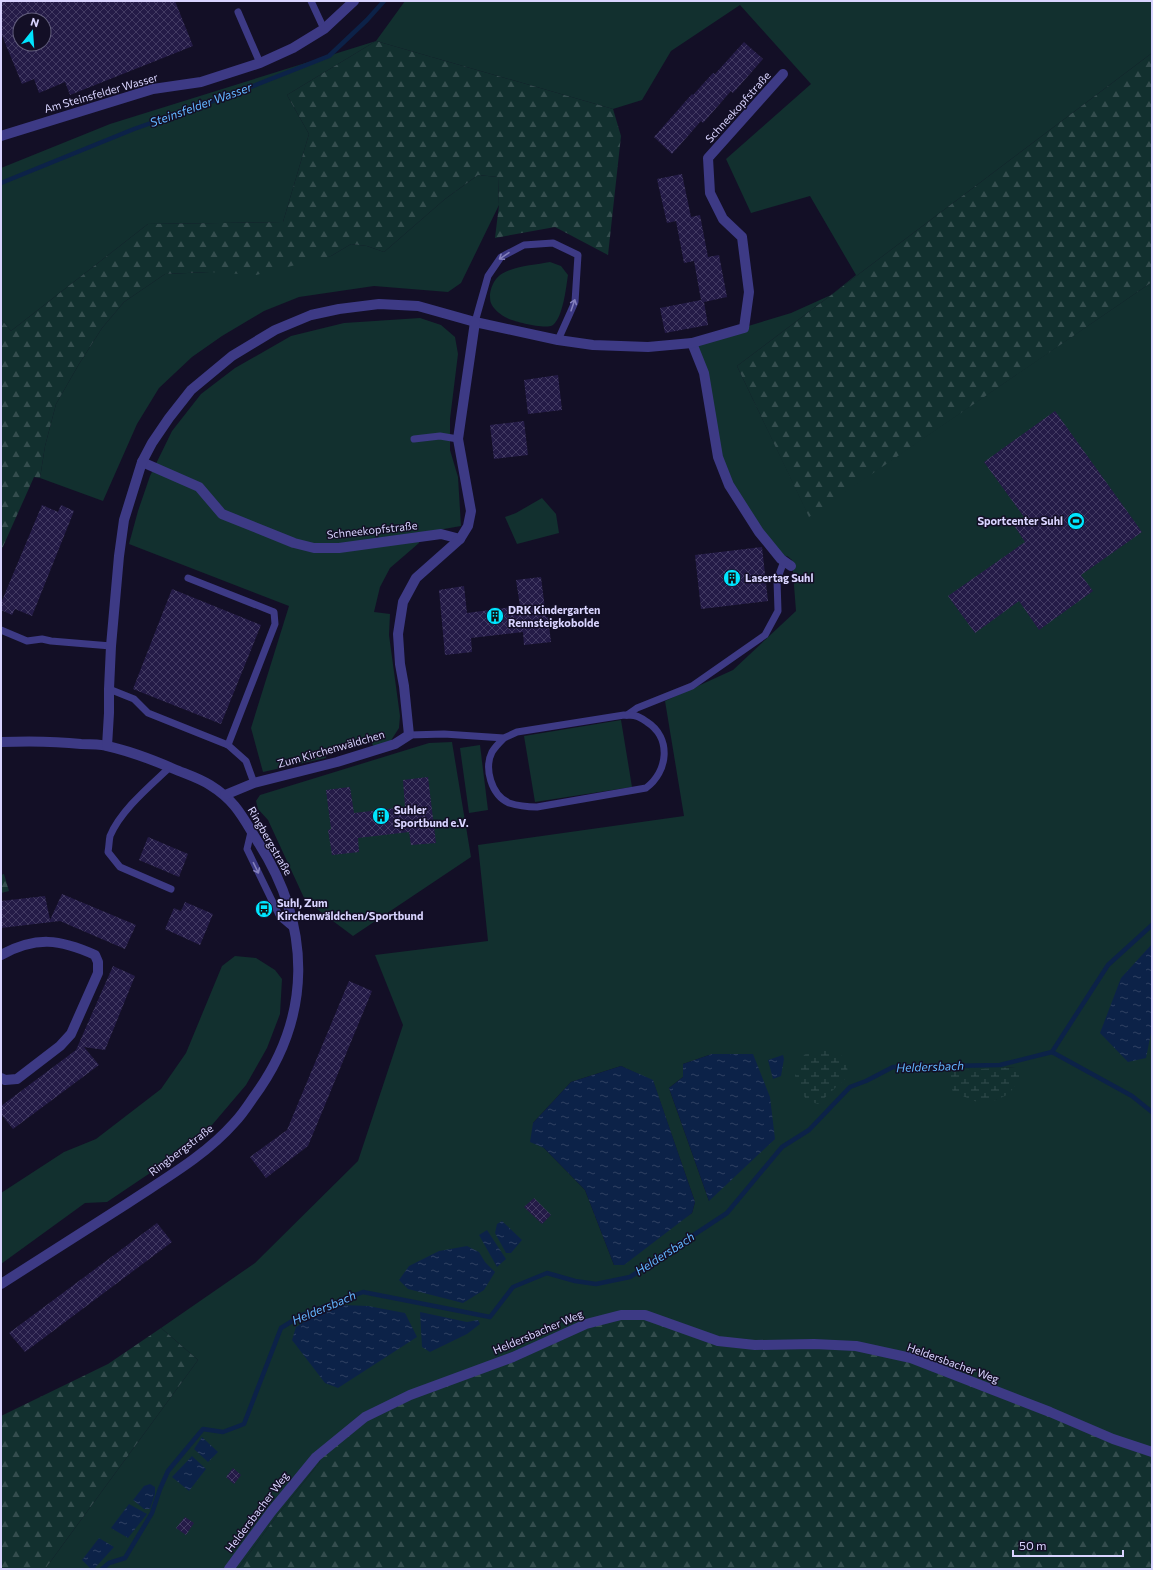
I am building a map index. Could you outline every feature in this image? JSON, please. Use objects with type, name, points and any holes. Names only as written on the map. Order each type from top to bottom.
[{"type":"street","name":"Am Steinsfelder Wasser","points":[[1,136],[153,89],[201,82],[260,63],[293,48],[324,29],[354,1]]},
{"type":"street","name":"Schneekopfstraße","points":[[107,746],[111,646],[119,556],[124,520],[142,462],[152,443],[169,418],[191,390],[232,356],[275,330],[310,315],[339,309],[379,304],[418,306],[475,322],[558,340],[593,345],[648,347],[692,343],[744,328],[749,292],[742,237],[723,219],[710,193],[708,158],[783,74]]},
{"type":"street","points":[[409,735],[398,634],[403,602],[416,578],[460,539],[468,526],[472,511],[458,439],[475,322]]},
{"type":"street","points":[[692,343],[704,373],[718,457],[729,485],[759,532],[788,563]]},
{"type":"street","name":"Schneekopfstraße","points":[[142,462],[199,487],[222,514],[294,543],[314,548],[339,548],[441,534],[460,539]]},
{"type":"street","name":"Zum Kirchenwäldchen","points":[[225,796],[254,783],[344,760],[395,744],[409,735]]},
{"type":"street","name":"Ringbergstraße","points":[[1,742],[47,740],[107,746],[143,756],[170,767],[198,779],[225,796],[238,808],[275,870],[284,891],[294,928],[299,969],[298,992],[291,1024],[280,1053],[263,1084],[235,1123],[208,1147],[160,1182],[1,1284]]},
{"type":"street","points":[[1,955],[12,949],[42,941],[61,943],[80,948],[95,955],[98,962],[98,973],[70,1034],[60,1046],[17,1079],[5,1080],[1,1078]]},
{"type":"street","name":"Heldersbacher Weg","points":[[229,1569],[271,1512],[316,1457],[365,1417],[410,1395],[513,1358],[586,1324],[621,1315],[645,1315],[718,1340],[754,1345],[814,1344],[856,1346],[911,1358],[1050,1412],[1114,1439],[1152,1452]]},
{"type":"lane","points":[[311,1],[324,29]]},
{"type":"lane","points":[[238,12],[260,63]]},
{"type":"lane","points":[[475,322],[488,276],[500,258],[524,245],[553,243],[578,255],[575,302],[558,340]]},
{"type":"lane","points":[[414,439],[440,436],[458,439]]},
{"type":"lane","points":[[627,715],[637,708],[692,686],[765,635],[778,611],[777,580],[788,563]]},
{"type":"lane","points":[[188,578],[274,612],[275,624],[228,744]]},
{"type":"lane","points":[[1,630],[27,641],[42,639],[111,646]]},
{"type":"lane","points":[[109,689],[134,700],[148,713],[228,744],[246,761],[254,783]]},
{"type":"lane","points":[[627,715],[637,716],[652,725],[660,734],[664,743],[664,760],[654,782],[646,788],[537,807],[523,807],[508,802],[496,792],[490,778],[488,763],[492,750],[504,738],[517,732],[627,715]]},
{"type":"lane","points":[[409,735],[444,734],[504,738]]},
{"type":"lane","points":[[170,767],[137,799],[121,818],[110,837],[108,852],[120,867],[171,888]]},
{"type":"lane","points":[[251,832],[247,849],[280,917],[294,928]]},
{"type":"green space","points":[[405,1],[1152,1],[1152,53],[737,366],[809,516],[1152,282],[1152,1452],[316,1458],[320,1462],[276,1517],[238,1569],[45,1569],[198,1360],[161,1328],[255,1263],[358,1161],[403,1025],[375,955],[488,941],[478,845],[684,816],[665,701],[733,670],[796,611],[792,560],[787,556],[781,559],[729,485],[692,343],[791,313],[831,295],[856,275],[810,196],[751,213],[726,159],[811,84],[740,5],[671,51],[642,100],[613,109],[376,41]],"holes":[[[712,1054],[709,1201],[669,1088],[683,1077],[683,1064]],[[621,1066],[653,1081],[695,1202],[692,1213],[614,1265],[585,1190],[544,1148],[533,1123],[571,1082]],[[1016,1067],[996,1100],[1002,1068]]]},
{"type":"green space","points":[[376,41],[287,95],[309,134],[283,222],[148,224],[11,331],[1,319],[1,168],[110,124]]},
{"type":"green space","points":[[376,41],[613,109],[621,136],[608,255],[555,227],[495,238],[499,205],[498,177],[478,175],[445,199],[384,252],[367,246],[351,244],[331,256],[256,275],[209,272],[165,274],[124,302],[102,328],[79,364],[56,404],[45,446],[40,478],[34,477],[1,551],[1,319],[11,331],[148,224],[283,222],[309,134],[287,95]]},
{"type":"green space","points":[[1152,53],[1152,282],[809,517],[737,366]]},
{"type":"green space","points":[[478,175],[498,177],[499,205],[461,283],[448,292],[374,286],[299,297],[264,311],[222,336],[192,357],[159,388],[137,424],[103,501],[40,478],[45,446],[56,404],[102,328],[124,302],[165,274],[209,272],[331,256],[351,244],[367,246],[384,252],[445,199]]},
{"type":"green space","points":[[550,262],[561,266],[568,275],[562,309],[553,325],[544,327],[518,322],[505,317],[494,308],[490,301],[490,291],[494,281],[500,275],[518,268]]},
{"type":"green space","points":[[420,318],[441,325],[455,337],[458,354],[450,419],[450,450],[458,477],[461,526],[421,533],[419,543],[390,568],[380,587],[374,612],[390,614],[389,635],[400,716],[399,728],[390,742],[373,746],[371,739],[325,751],[326,758],[263,772],[251,728],[289,606],[129,544],[150,476],[172,431],[201,394],[235,368],[291,336],[344,323]]},
{"type":"green space","points":[[542,498],[556,514],[559,533],[517,544],[505,517],[516,513]]},
{"type":"green space","points":[[621,720],[632,787],[535,802],[524,736]]},
{"type":"green space","points":[[452,742],[471,857],[353,936],[305,900],[268,820],[258,809],[256,801],[260,795],[429,743]]},
{"type":"green space","points":[[480,745],[488,810],[469,813],[460,748]]},
{"type":"green space","points":[[4,874],[9,891],[1,893],[1,875]]},
{"type":"green space","points":[[235,956],[256,958],[275,970],[282,979],[280,1014],[267,1048],[246,1085],[212,1125],[165,1163],[107,1202],[85,1203],[1,1264],[1,1193],[64,1152],[96,1139],[161,1089],[186,1053],[222,966]]},
{"type":"green space","points":[[825,1047],[836,1052],[845,1060],[848,1076],[818,1104],[806,1100],[795,1076],[804,1055]]},
{"type":"green space","points":[[1016,1067],[1024,1072],[1009,1094],[996,1100],[977,1102],[953,1092],[946,1071]]},
{"type":"green space","points":[[645,1315],[718,1341],[814,1344],[911,1358],[1152,1452],[1152,1569],[238,1569],[276,1517],[320,1462],[316,1457],[365,1417],[586,1324]]},
{"type":"green space","points":[[161,1328],[198,1360],[45,1569],[1,1569],[1,1416],[108,1364]]},
{"type":"water","points":[[1152,944],[1152,1028],[1146,1058],[1128,1062],[1100,1033],[1121,978]]},
{"type":"water","points":[[712,1054],[753,1054],[770,1097],[775,1139],[709,1201],[669,1088],[683,1077],[683,1064]]},
{"type":"water","points":[[783,1055],[784,1059],[781,1076],[773,1079],[768,1060]]},
{"type":"water","points":[[621,1066],[653,1080],[695,1202],[692,1213],[624,1265],[614,1265],[585,1190],[544,1148],[530,1142],[533,1123],[571,1082]]},
{"type":"water","points":[[502,1221],[522,1240],[511,1253],[506,1253],[495,1233],[497,1224]]},
{"type":"water","points":[[487,1230],[506,1259],[497,1267],[479,1235]]},
{"type":"water","points":[[467,1246],[479,1252],[485,1262],[495,1272],[484,1290],[463,1303],[408,1289],[399,1280],[409,1266],[439,1251]]},
{"type":"water","points":[[345,1305],[368,1306],[405,1313],[417,1337],[338,1388],[325,1383],[292,1340],[296,1327],[316,1314]]},
{"type":"water","points":[[420,1312],[467,1322],[478,1320],[480,1324],[467,1334],[430,1352],[422,1347]]},
{"type":"water","points":[[202,1437],[218,1452],[208,1462],[194,1449]]},
{"type":"water","points":[[192,1456],[206,1469],[189,1491],[172,1477]]},
{"type":"water","points":[[150,1484],[155,1487],[155,1494],[150,1509],[144,1509],[133,1500],[144,1486]]},
{"type":"water","points":[[129,1504],[147,1514],[128,1538],[111,1528]]},
{"type":"water","points":[[99,1538],[114,1547],[94,1569],[91,1569],[82,1560]]},
{"type":"building","points":[[1,1],[175,1],[193,46],[70,95],[65,82],[39,93],[34,79],[22,84],[1,33]]},
{"type":"building","points":[[744,42],[763,59],[733,93],[731,91],[703,123],[701,121],[672,154],[654,137],[692,94],[693,95],[713,73],[715,74]]},
{"type":"building","points":[[682,174],[691,217],[700,215],[708,257],[719,255],[727,297],[704,302],[708,325],[665,333],[660,308],[701,300],[694,261],[684,263],[676,221],[667,223],[657,179]]},
{"type":"building","points":[[558,375],[562,410],[528,414],[524,380]]},
{"type":"building","name":"Sportcenter Suhl","points":[[1055,411],[1142,532],[1081,575],[1093,591],[1039,630],[1019,601],[975,633],[948,596],[1025,542],[1013,524],[1024,517],[984,462]]},
{"type":"building","points":[[524,421],[528,455],[494,459],[490,425]]},
{"type":"building","points":[[42,505],[58,512],[61,505],[74,511],[32,616],[15,609],[12,615],[1,610],[1,603]]},
{"type":"building","name":"Lasertag Suhl","points":[[762,547],[768,601],[701,609],[695,555]]},
{"type":"building","name":"DRK Kindergarten Rennsteigkobolde","points":[[541,577],[551,642],[524,645],[523,632],[471,638],[472,652],[445,655],[439,590],[464,586],[467,613],[520,606],[516,580]]},
{"type":"building","points":[[172,589],[261,625],[221,724],[133,689]]},
{"type":"building","name":"Suhler Sportbund e.V.","points":[[428,777],[436,843],[411,845],[409,832],[358,838],[359,852],[332,855],[328,830],[331,829],[326,790],[350,787],[354,813],[405,807],[403,780]]},
{"type":"building","points":[[148,837],[188,854],[179,877],[139,860]]},
{"type":"building","points":[[62,894],[136,925],[125,949],[60,921],[1,928],[1,901],[45,896],[50,920]]},
{"type":"building","points":[[185,902],[213,914],[200,945],[165,929],[174,908],[181,911]]},
{"type":"building","points":[[113,966],[135,976],[105,1050],[84,1047],[99,1065],[13,1129],[1,1114],[1,1106],[76,1050]]},
{"type":"building","points":[[349,981],[372,991],[308,1146],[266,1178],[250,1157],[287,1130]]},
{"type":"building","points":[[534,1198],[551,1215],[542,1224],[524,1207]]},
{"type":"building","points":[[157,1223],[172,1242],[25,1352],[9,1333]]},
{"type":"building","points":[[233,1468],[241,1475],[234,1484],[226,1477]]},
{"type":"building","points":[[185,1517],[194,1523],[186,1535],[176,1528]]},
{"type":"waterway","name":"Steinsfelder Wasser","points":[[1,183],[134,129],[233,94],[329,56],[367,20],[384,1]]},
{"type":"waterway","name":"Heldersbach","points":[[102,1569],[109,1563],[125,1558],[152,1513],[168,1471],[203,1429],[223,1432],[244,1424],[281,1328],[302,1315],[363,1292],[490,1317],[513,1287],[547,1273],[575,1281],[596,1284],[630,1277],[727,1213],[782,1147],[809,1130],[850,1087],[866,1081],[893,1067],[1000,1065],[1052,1052],[1108,965],[1152,925]]},
{"type":"waterway","points":[[1052,1052],[1132,1096],[1152,1112]]},
{"type":"place","name":"Sportcenter Suhl","points":[[1076,521]]},
{"type":"place","name":"Lasertag Suhl","points":[[732,578]]},
{"type":"place","name":"DRK Kindergarten Rennsteigkobolde","points":[[495,616]]},
{"type":"place","name":"Suhler Sportbund e.V.","points":[[381,816]]},
{"type":"place","name":"Suhl, Zum Kirchenwäldchen/Sportbund","points":[[264,909]]}]
